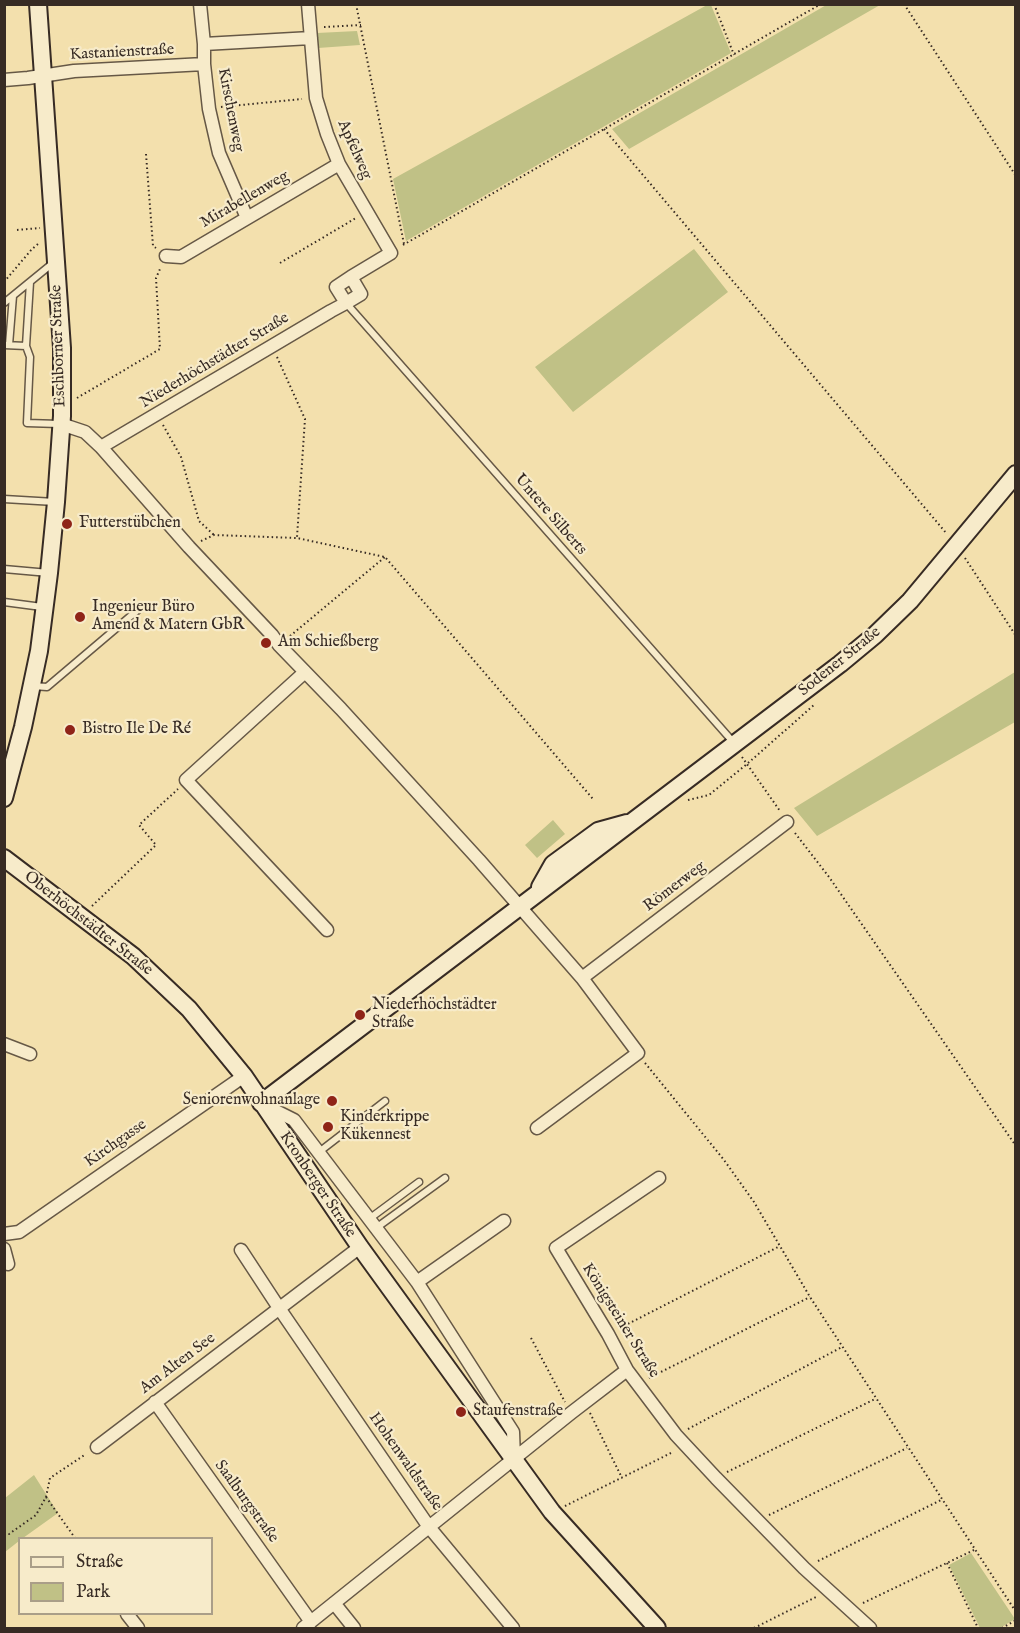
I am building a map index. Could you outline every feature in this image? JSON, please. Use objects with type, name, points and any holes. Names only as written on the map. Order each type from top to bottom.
[{"type":"main road","name":"Eschborner Straße","points":[[4,798],[33,686],[45,608],[56,502],[61,420],[62,348],[38,4]]},
{"type":"main road","name":"Sodener Straße","points":[[261,1103],[636,820],[875,635],[910,601],[1016,474]]},
{"type":"main road","name":"Oberhöchstädter Straße","points":[[4,858],[133,956],[189,1009],[244,1076],[261,1103]]},
{"type":"main road","name":"Kronberger Straße","points":[[261,1103],[360,1247],[552,1512],[657,1629]]},
{"type":"street","name":"Kirschenweg","points":[[200,4],[209,109],[219,153],[247,218]]},
{"type":"street","name":"Apfelweg","points":[[308,4],[316,98],[327,134],[339,164],[391,253]]},
{"type":"street","points":[[204,44],[310,33]]},
{"type":"street","name":"Kastanienstraße","points":[[4,80],[74,71],[204,64]]},
{"type":"street","name":"Mirabellenweg","points":[[166,256],[181,257],[339,164]]},
{"type":"street","points":[[351,278],[361,294],[346,303],[336,287],[391,253]]},
{"type":"street","name":"Niederhöchstädter Straße","points":[[101,447],[346,303]]},
{"type":"street","points":[[61,420],[86,432],[101,447],[189,547],[341,709],[520,906],[582,978],[638,1053],[537,1128]]},
{"type":"street","points":[[305,672],[186,780],[327,930]]},
{"type":"street","name":"Römerweg","points":[[582,978],[787,822]]},
{"type":"street","points":[[4,1044],[30,1054]]},
{"type":"street","name":"Kirchgasse","points":[[4,1234],[19,1232],[244,1076]]},
{"type":"street","name":"Kronberger Straße","points":[[261,1103],[294,1120],[417,1282],[513,1432],[514,1460]]},
{"type":"street","name":"Königsteiner Straße","points":[[659,1178],[556,1248],[627,1370],[685,1446],[804,1568],[870,1629]]},
{"type":"street","points":[[417,1282],[504,1221]]},
{"type":"street","name":"Am Alten See","points":[[97,1447],[360,1247]]},
{"type":"street","points":[[4,1249],[8,1264]]},
{"type":"street","points":[[241,1250],[279,1308]]},
{"type":"street","name":"Hohenwaldstraße","points":[[279,1308],[429,1527],[513,1629]]},
{"type":"street","points":[[307,1625],[627,1370]]},
{"type":"street","name":"Saalburgstraße","points":[[155,1402],[307,1625]]},
{"type":"street","points":[[334,1603],[354,1629]]},
{"type":"street","points":[[128,1615],[138,1629]]},
{"type":"lane","points":[[4,303],[56,260]]},
{"type":"lane","points":[[30,282],[26,346],[30,357],[27,423],[61,420]]},
{"type":"lane","points":[[13,296],[7,345],[26,346]]},
{"type":"lane","name":"Untere Silberts","points":[[346,303],[735,744]]},
{"type":"lane","points":[[4,499],[56,502]]},
{"type":"lane","points":[[4,569],[49,573]]},
{"type":"lane","points":[[4,602],[45,608]]},
{"type":"lane","points":[[33,686],[46,687],[139,609]]},
{"type":"lane","points":[[319,1152],[385,1101]]},
{"type":"lane","points":[[373,1224],[445,1178]]},
{"type":"lane","points":[[373,1224],[418,1182]]},
{"type":"path","points":[[356,4],[404,244]]},
{"type":"path","points":[[714,4],[734,54]]},
{"type":"path","points":[[391,253],[821,4]]},
{"type":"path","points":[[904,4],[1016,176]]},
{"type":"path","points":[[310,33],[361,26]]},
{"type":"path","points":[[209,109],[316,98]]},
{"type":"path","points":[[604,129],[957,546],[1016,636]]},
{"type":"path","points":[[61,420],[78,397],[160,349],[156,278],[166,256],[153,246],[146,154]]},
{"type":"path","points":[[280,262],[366,212]]},
{"type":"path","points":[[17,230],[40,228]]},
{"type":"path","points":[[4,282],[32,249],[40,243]]},
{"type":"path","points":[[272,346],[305,419],[297,538]]},
{"type":"path","points":[[160,420],[182,457],[199,521],[213,535]]},
{"type":"path","points":[[189,547],[213,535],[297,538],[385,557],[593,799]]},
{"type":"path","points":[[279,645],[385,557]]},
{"type":"path","points":[[81,917],[156,845],[139,825],[186,780]]},
{"type":"path","points":[[828,877],[1016,1146]]},
{"type":"path","points":[[638,1053],[724,1160],[754,1203],[875,1399],[1016,1612]]},
{"type":"path","points":[[608,1334],[780,1246]]},
{"type":"path","points":[[638,1383],[810,1297]]},
{"type":"path","points":[[531,1338],[571,1413]]},
{"type":"path","points":[[676,1435],[842,1347]]},
{"type":"path","points":[[716,1478],[875,1399]]},
{"type":"path","points":[[585,1402],[622,1478]]},
{"type":"path","points":[[552,1512],[685,1446]]},
{"type":"path","points":[[4,1533],[9,1534],[36,1515],[46,1497],[50,1478],[97,1447]]},
{"type":"path","points":[[757,1520],[907,1448]]},
{"type":"path","points":[[46,1497],[74,1537]]},
{"type":"path","points":[[804,1568],[941,1500]]},
{"type":"path","points":[[849,1610],[974,1550]]},
{"type":"path","points":[[946,1563],[978,1629]]},
{"type":"path","points":[[754,1629],[829,1590]]},
{"type":"path","points":[[1002,1629],[1016,1620]]},
{"type":"green space","points":[[828,4],[880,5],[629,149],[612,129]]},
{"type":"green space","points":[[707,5],[711,5],[731,53],[406,241],[393,179]]},
{"type":"green space","points":[[357,31],[360,45],[318,48],[317,33]]},
{"type":"green space","points":[[694,249],[728,292],[573,412],[535,367]]},
{"type":"green space","points":[[1015,672],[1015,722],[817,836],[794,808]]},
{"type":"green space","points":[[553,820],[565,834],[537,858],[525,845]]},
{"type":"green space","points":[[34,1475],[58,1513],[24,1537],[18,1537],[18,1542],[5,1552],[5,1498]]},
{"type":"green space","points":[[971,1553],[1015,1619],[1000,1628],[980,1628],[949,1565]]},
{"type":"place","name":"Futterstübchen","points":[[67,524]]},
{"type":"place","name":"Ingenieur Büro Amend & Matern GbR","points":[[80,617]]},
{"type":"place","name":"Am Schießberg","points":[[266,643]]},
{"type":"place","name":"Bistro Ile De Ré","points":[[70,730]]},
{"type":"place","name":"Niederhöchstädter Straße","points":[[360,1015]]},
{"type":"place","name":"Seniorenwohnanlage","points":[[332,1101]]},
{"type":"place","name":"Kinderkrippe Kükennest","points":[[328,1127]]},
{"type":"place","name":"Staufenstraße","points":[[461,1412]]}]
